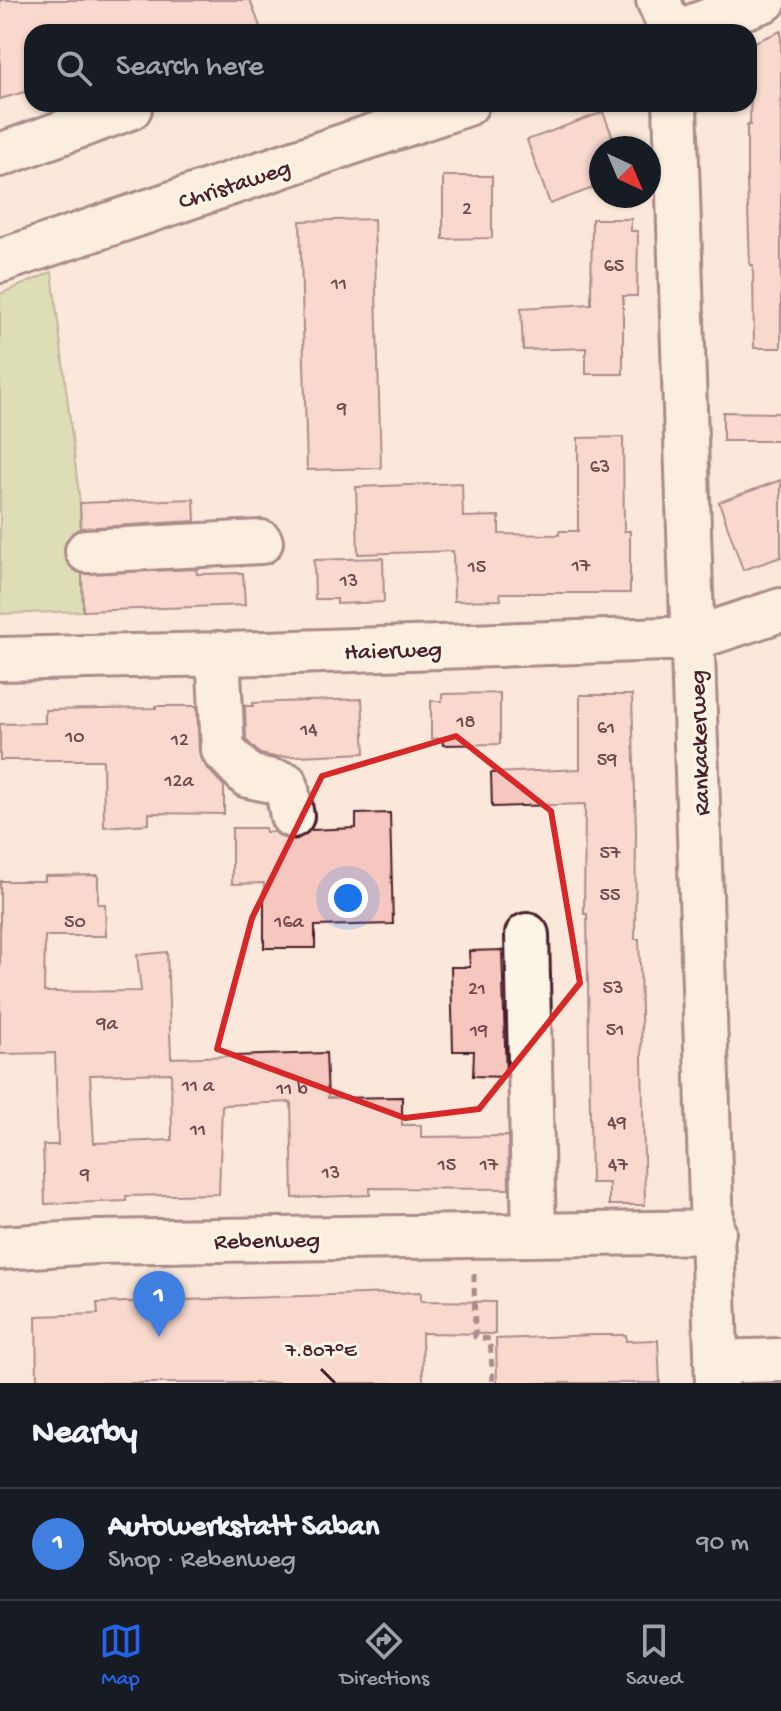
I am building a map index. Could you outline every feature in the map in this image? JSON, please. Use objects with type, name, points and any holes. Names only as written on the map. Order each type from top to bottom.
[{"type":"street","points":[[658,0],[670,24]]},
{"type":"street","points":[[697,24],[765,0]]},
{"type":"street","points":[[0,155],[119,112]]},
{"type":"street","name":"Christaweg","points":[[0,261],[443,112]]},
{"type":"street","name":"Rankackerweg","points":[[675,112],[717,1372]]},
{"type":"street","points":[[87,551],[261,542]]},
{"type":"street","name":"Haierweg","points":[[0,659],[695,638],[781,610]]},
{"type":"street","points":[[218,653],[223,750],[248,776],[286,784],[292,816]]},
{"type":"street","points":[[527,935],[534,1234]]},
{"type":"street","name":"Rebenweg","points":[[0,1248],[96,1242],[714,1232]]},
{"type":"street","points":[[717,1372],[781,1360]]},
{"type":"path","points":[[473,1235],[475,1337],[490,1339],[493,1383]]},
{"type":"highlighted area","points":[[456,736],[551,811],[580,983],[479,1109],[405,1118],[217,1049],[252,918],[322,776]]},
{"type":"green space","points":[[52,272],[80,503],[83,611],[0,614],[0,294]]},
{"type":"building","points":[[0,0],[250,0],[259,24],[24,24],[24,92],[0,99]]},
{"type":"building","points":[[781,31],[781,348],[754,348],[747,125],[750,125],[750,112],[757,112],[757,41]]},
{"type":"building","points":[[603,112],[612,136],[589,136],[589,189],[550,204],[527,140]]},
{"type":"building","points":[[443,176],[492,176],[492,238],[443,239]]},
{"type":"building","points":[[374,219],[381,468],[307,470],[300,221]]},
{"type":"building","points":[[592,219],[631,219],[631,231],[638,231],[637,296],[623,296],[623,374],[586,374],[586,348],[523,350],[521,308],[591,304]]},
{"type":"building","points":[[723,412],[779,413],[778,441],[723,441]]},
{"type":"building","points":[[623,437],[624,531],[630,531],[630,593],[500,593],[501,600],[454,601],[453,551],[358,554],[356,487],[462,483],[463,517],[499,516],[499,534],[559,535],[559,531],[578,531],[578,438]]},
{"type":"building","points":[[781,480],[781,557],[743,570],[719,502]]},
{"type":"building","points":[[194,499],[195,521],[81,528],[80,503]]},
{"type":"building","points":[[383,558],[384,602],[337,604],[337,599],[315,599],[314,560]]},
{"type":"building","points":[[196,569],[197,574],[243,573],[245,605],[83,611],[82,574]]},
{"type":"building","points":[[500,693],[500,744],[443,745],[442,738],[431,739],[431,701],[442,701],[442,694]]},
{"type":"building","points":[[580,695],[632,695],[635,939],[639,939],[640,964],[645,1205],[609,1205],[609,1183],[591,1183],[587,914],[584,914],[585,804],[492,807],[491,773],[580,769]]},
{"type":"building","points":[[362,699],[365,753],[275,757],[260,754],[246,740],[245,706],[253,706],[253,703]]},
{"type":"building","points":[[197,706],[199,752],[206,767],[224,786],[224,814],[149,813],[149,824],[104,827],[103,760],[0,760],[0,724],[45,723],[45,710]]},
{"type":"building","points":[[390,813],[393,924],[315,926],[315,948],[264,948],[264,883],[232,884],[232,828],[265,828],[266,832],[296,840],[310,830],[356,828],[356,814]]},
{"type":"building","points":[[98,875],[98,904],[105,904],[106,936],[45,936],[44,992],[141,991],[137,955],[167,952],[171,1058],[326,1053],[328,1098],[402,1097],[402,1125],[421,1125],[421,1137],[508,1136],[509,1189],[370,1188],[370,1195],[293,1198],[291,1102],[222,1105],[219,1194],[126,1196],[126,1201],[45,1204],[43,1145],[58,1145],[55,1053],[0,1054],[0,881],[45,881],[45,876]],"holes":[[[171,1073],[172,1140],[94,1143],[90,1075]]]},
{"type":"building","points":[[502,950],[506,1077],[473,1076],[474,1051],[453,1051],[451,967],[470,967],[469,951]]},
{"type":"building","points":[[421,1292],[421,1301],[495,1302],[495,1334],[422,1333],[423,1383],[37,1383],[36,1316],[98,1314],[97,1303]]},
{"type":"building","points":[[626,1335],[626,1341],[658,1340],[660,1383],[497,1383],[496,1339]]},
{"type":"place","name":"Autowerkstatt Saban","points":[[159,1337]]}]
